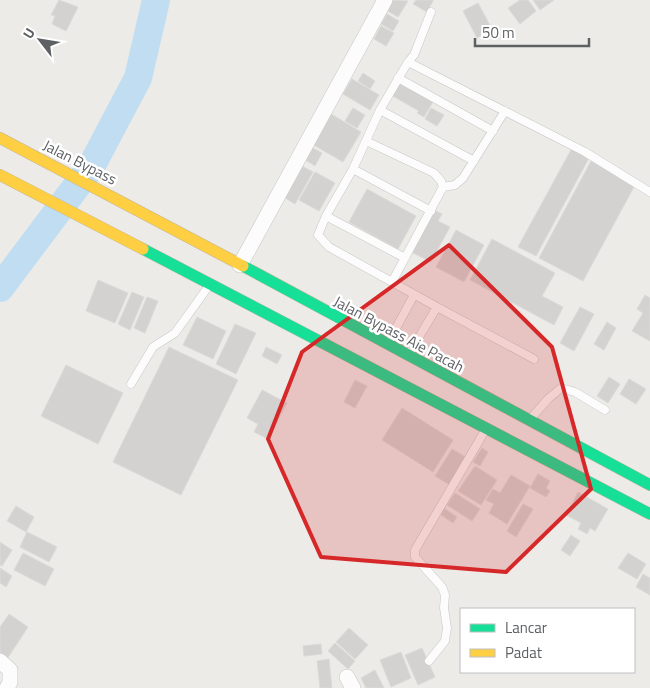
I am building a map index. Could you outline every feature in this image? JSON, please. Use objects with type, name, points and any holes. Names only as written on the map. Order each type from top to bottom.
[{"type":"highway","name":"Jalan Bypass","points":[[5,140],[136,208]]},
{"type":"highway","points":[[0,175],[650,514]]},
{"type":"highway","name":"Jalan Bypass Aie Pacah","points":[[136,208],[386,345],[650,485]]},
{"type":"street","points":[[240,264],[384,0]]},
{"type":"street","points":[[0,661],[10,670],[10,682],[7,688]]},
{"type":"lane","points":[[431,12],[414,55],[398,78],[380,110],[353,169],[318,230],[322,241],[414,295],[534,359]]},
{"type":"lane","points":[[408,62],[585,152],[650,192]]},
{"type":"lane","points":[[398,78],[493,131]]},
{"type":"lane","points":[[380,110],[474,161]]},
{"type":"lane","points":[[443,187],[459,183],[505,111]]},
{"type":"lane","points":[[366,141],[434,173],[442,180],[443,187],[392,282]]},
{"type":"lane","points":[[353,169],[431,211]]},
{"type":"lane","points":[[326,216],[406,258]]},
{"type":"lane","points":[[131,384],[154,347],[174,333],[210,285]]},
{"type":"lane","points":[[386,345],[414,295]]},
{"type":"lane","points":[[407,356],[437,307]]},
{"type":"lane","points":[[530,421],[548,398],[562,388],[575,392],[606,410]]},
{"type":"lane","points":[[429,661],[445,641],[447,628],[444,608],[445,596],[442,587],[416,557],[415,550],[487,428]]},
{"type":"highlighted area","points":[[449,245],[552,347],[591,489],[506,572],[321,557],[268,439],[302,352]]},
{"type":"building","points":[[59,0],[78,7],[66,31],[52,24],[55,16],[51,15]]},
{"type":"building","points":[[392,0],[408,1],[398,17],[386,10]]},
{"type":"building","points":[[416,0],[433,1],[427,12],[413,4]]},
{"type":"building","points":[[520,0],[528,0],[536,11],[520,24],[508,8]]},
{"type":"building","points":[[533,0],[554,0],[540,10]]},
{"type":"building","points":[[478,3],[492,29],[477,38],[463,11]]},
{"type":"building","points":[[387,14],[399,21],[393,31],[381,24]]},
{"type":"building","points":[[381,26],[394,33],[386,46],[374,39]]},
{"type":"building","points":[[363,73],[375,81],[370,89],[358,81]]},
{"type":"building","points":[[352,79],[379,95],[370,110],[343,94]]},
{"type":"building","points":[[399,80],[434,100],[424,117],[417,113],[419,111],[391,95]]},
{"type":"building","points":[[353,108],[365,115],[357,128],[345,121]]},
{"type":"building","points":[[431,108],[444,115],[437,126],[425,119]]},
{"type":"building","points":[[331,114],[361,132],[343,162],[312,144]]},
{"type":"building","points":[[311,147],[322,153],[315,166],[304,159]]},
{"type":"building","points":[[572,148],[589,158],[536,256],[518,247]]},
{"type":"building","points":[[591,161],[635,185],[583,281],[539,258]]},
{"type":"building","points":[[300,165],[313,172],[295,204],[282,196]]},
{"type":"building","points":[[315,172],[335,183],[319,211],[299,200]]},
{"type":"building","points":[[367,189],[416,216],[398,249],[349,222]]},
{"type":"building","points":[[434,210],[442,214],[438,221],[450,227],[431,262],[411,252]]},
{"type":"building","points":[[456,230],[484,245],[464,282],[436,267]]},
{"type":"building","points":[[492,239],[555,273],[542,296],[563,307],[554,325],[470,280]]},
{"type":"building","points":[[98,280],[128,293],[115,323],[86,311]]},
{"type":"building","points":[[132,292],[144,297],[130,330],[118,324]]},
{"type":"building","points":[[645,295],[650,298],[650,341],[632,331],[643,313],[637,309]]},
{"type":"building","points":[[147,297],[158,301],[145,333],[134,328]]},
{"type":"building","points":[[580,307],[594,314],[574,351],[560,343]]},
{"type":"building","points":[[197,317],[226,331],[213,359],[183,345]]},
{"type":"building","points":[[607,322],[616,328],[604,350],[594,344]]},
{"type":"building","points":[[235,324],[256,333],[236,374],[216,364]]},
{"type":"building","points":[[169,347],[238,380],[181,495],[113,462]]},
{"type":"building","points":[[266,347],[282,355],[277,364],[262,356]]},
{"type":"building","points":[[66,365],[123,393],[98,444],[41,416]]},
{"type":"building","points":[[609,377],[620,384],[608,403],[597,396]]},
{"type":"building","points":[[629,379],[646,389],[636,404],[620,394]]},
{"type":"building","points":[[355,380],[367,386],[355,408],[344,402]]},
{"type":"building","points":[[262,390],[287,403],[268,439],[254,432],[258,424],[247,418]]},
{"type":"building","points":[[402,408],[453,440],[433,472],[382,440]]},
{"type":"building","points":[[482,448],[488,452],[480,466],[473,462]]},
{"type":"building","points":[[452,449],[467,458],[450,485],[435,476]]},
{"type":"building","points":[[475,466],[497,480],[481,505],[458,491]]},
{"type":"building","points":[[538,474],[550,481],[546,488],[550,491],[546,497],[530,488]]},
{"type":"building","points":[[511,475],[530,486],[507,524],[489,513],[494,504],[486,500],[493,489],[500,493]]},
{"type":"building","points":[[578,492],[608,509],[595,531],[590,528],[587,534],[578,529],[581,523],[566,515]]},
{"type":"building","points":[[455,493],[480,509],[472,521],[447,505]]},
{"type":"building","points":[[523,504],[533,509],[516,537],[507,531]]},
{"type":"building","points":[[16,506],[34,517],[26,532],[7,521]]},
{"type":"building","points":[[444,508],[457,517],[453,523],[440,514]]},
{"type":"building","points":[[27,532],[57,547],[49,562],[20,547]]},
{"type":"building","points":[[571,535],[580,541],[570,556],[561,550]]},
{"type":"building","points":[[0,542],[12,550],[2,566],[0,565]]},
{"type":"building","points":[[23,553],[54,569],[45,586],[14,570]]},
{"type":"building","points":[[628,553],[646,564],[637,579],[618,568]]},
{"type":"building","points":[[0,568],[12,576],[6,587],[0,583]]},
{"type":"building","points":[[643,574],[650,578],[650,595],[636,587]]},
{"type":"building","points":[[9,614],[28,627],[7,659],[0,654],[0,627]]},
{"type":"building","points":[[349,628],[368,645],[355,659],[336,642]]},
{"type":"building","points":[[335,643],[355,661],[348,669],[328,651]]},
{"type":"building","points":[[321,644],[322,654],[304,656],[303,646]]},
{"type":"building","points":[[422,648],[435,677],[418,685],[405,655]]},
{"type":"building","points":[[401,652],[411,678],[391,687],[380,660]]},
{"type":"building","points":[[329,659],[332,688],[320,688],[317,661]]},
{"type":"building","points":[[375,670],[384,688],[366,688],[361,678]]},
{"type":"waterway","points":[[0,288],[91,167],[138,78],[156,0]]},
{"type":"traffic: fast","points":[[143,249],[650,514]]},
{"type":"traffic: fast","points":[[243,266],[650,485]]},
{"type":"traffic: slow","points":[[0,138],[243,266]]},
{"type":"traffic: slow","points":[[0,175],[143,249]]}]
